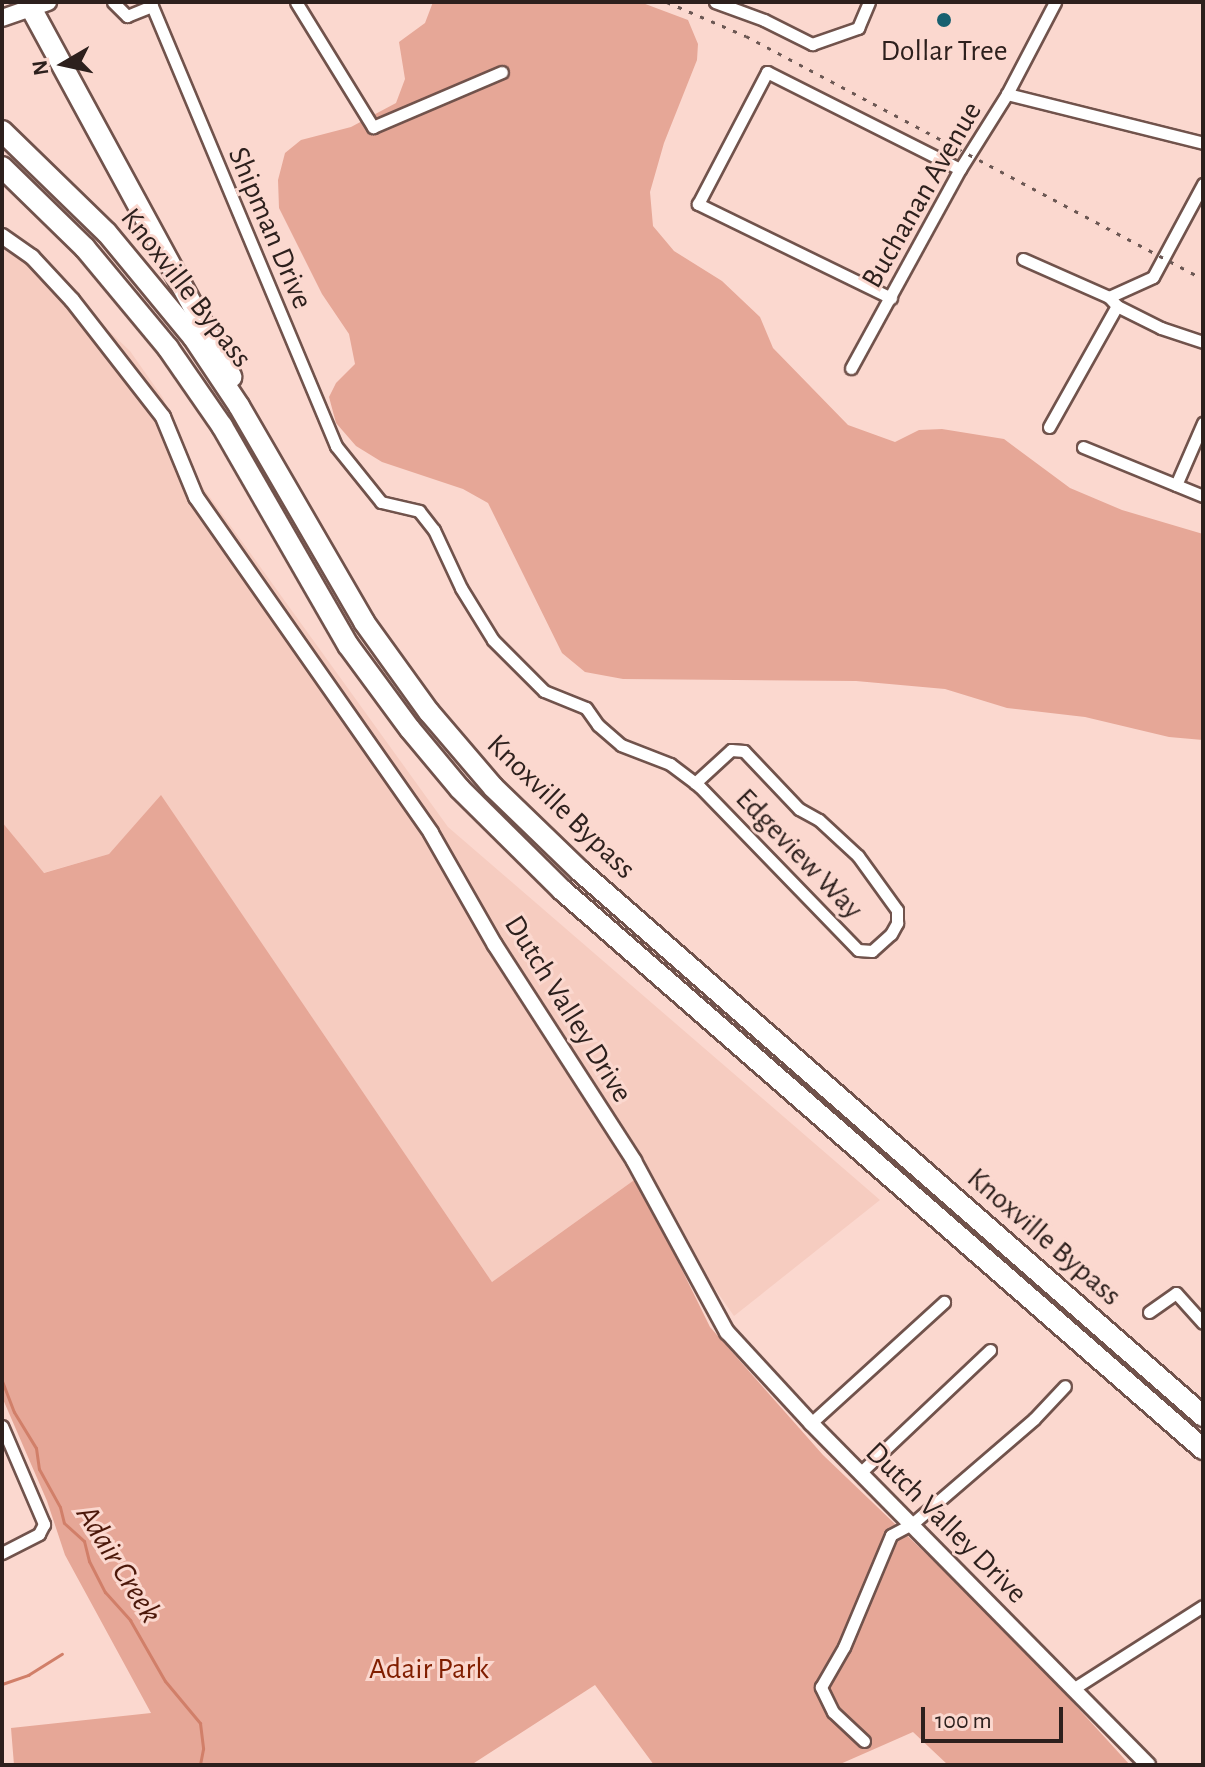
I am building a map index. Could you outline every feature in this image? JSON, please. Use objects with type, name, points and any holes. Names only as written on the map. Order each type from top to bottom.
[{"type":"highway","points":[[39,5],[217,346],[263,446]]},
{"type":"highway","name":"Knoxville Bypass","points":[[2,131],[78,203],[145,278],[207,358],[263,446],[334,573],[381,647],[443,730],[493,787],[601,890],[1203,1416]]},
{"type":"highway","name":"Knoxville Bypass","points":[[2,167],[85,248],[159,336],[222,426],[321,602],[364,667],[434,759],[504,834],[562,890],[1203,1449]]},
{"type":"highway","points":[[2,184],[92,275],[135,325],[201,413],[299,584],[381,710],[465,809],[504,834]]},
{"type":"main road","points":[[2,18],[39,5]]},
{"type":"street","name":"Shipman Drive","points":[[113,2],[127,16],[156,4],[336,446],[381,502]]},
{"type":"street","points":[[296,2],[373,127],[502,72]]},
{"type":"street","points":[[715,2],[764,20],[812,44],[858,28],[869,2]]},
{"type":"street","name":"Buchanan Avenue","points":[[851,368],[960,169],[1007,94],[1055,2]]},
{"type":"street","points":[[891,298],[698,204],[767,72],[960,169]]},
{"type":"street","points":[[1007,94],[1203,143]]},
{"type":"street","points":[[1049,427],[1113,302],[1153,277],[1203,184]]},
{"type":"street","name":"Dutch Valley Drive","points":[[2,236],[32,257],[72,300],[163,417],[196,497],[328,681],[431,833],[495,945],[634,1161],[727,1332],[811,1423],[1148,1765]]},
{"type":"street","points":[[1023,259],[1161,328],[1203,342]]},
{"type":"street","points":[[1176,485],[1203,423]]},
{"type":"street","points":[[1083,447],[1203,496]]},
{"type":"street","name":"Edgeview Way","points":[[381,502],[419,511],[434,530],[461,588],[493,640],[544,691],[586,708],[621,745],[670,764],[695,783],[758,842],[858,950],[872,951],[891,934],[897,923],[897,910],[858,856],[819,820],[799,809],[744,751],[731,750],[695,783]]},
{"type":"street","points":[[1149,1312],[1176,1293],[1203,1323]]},
{"type":"street","points":[[811,1423],[944,1302]]},
{"type":"street","points":[[860,1473],[990,1350]]},
{"type":"street","points":[[864,1741],[833,1712],[821,1687],[844,1647],[891,1535],[912,1524],[1034,1419],[1065,1386]]},
{"type":"street","points":[[2,1426],[44,1524],[39,1534],[2,1553]]},
{"type":"street","points":[[1073,1689],[1203,1606]]},
{"type":"shaded area","points":[[2,229],[130,351],[163,398],[199,482],[448,827],[880,1200],[734,1316],[637,1178],[492,1282],[161,796],[109,854],[43,873],[2,822]]},
{"type":"green space","points":[[433,2],[640,2],[688,20],[698,44],[697,60],[664,143],[650,192],[653,226],[674,251],[722,281],[760,317],[773,348],[848,425],[895,442],[919,430],[942,429],[1004,439],[1070,488],[1122,510],[1203,534],[1203,740],[1169,737],[1085,717],[1007,708],[945,689],[856,681],[623,679],[585,672],[562,653],[488,503],[463,489],[382,462],[356,446],[336,423],[329,397],[336,383],[355,364],[349,334],[322,294],[279,208],[278,180],[285,153],[301,140],[351,127],[396,103],[405,79],[399,42],[425,23]]},
{"type":"green space","name":"Adair Park","points":[[161,795],[492,1282],[637,1178],[710,1327],[823,1455],[1013,1637],[1130,1765],[948,1765],[913,1732],[838,1765],[654,1765],[595,1685],[471,1765],[14,1765],[11,1728],[151,1713],[65,1555],[47,1501],[2,1397],[2,822],[44,873],[109,854]]},
{"type":"waterway","name":"Adair Creek","points":[[2,1381],[14,1412],[36,1448],[39,1469],[60,1507],[64,1523],[84,1541],[89,1561],[105,1592],[130,1620],[165,1681],[200,1723],[203,1749],[200,1765]]},
{"type":"waterway","points":[[2,1684],[28,1675],[62,1654]]},
{"type":"railway","points":[[667,2],[746,36],[1203,279]]},
{"type":"place","name":"Dollar Tree","points":[[944,20]]}]
